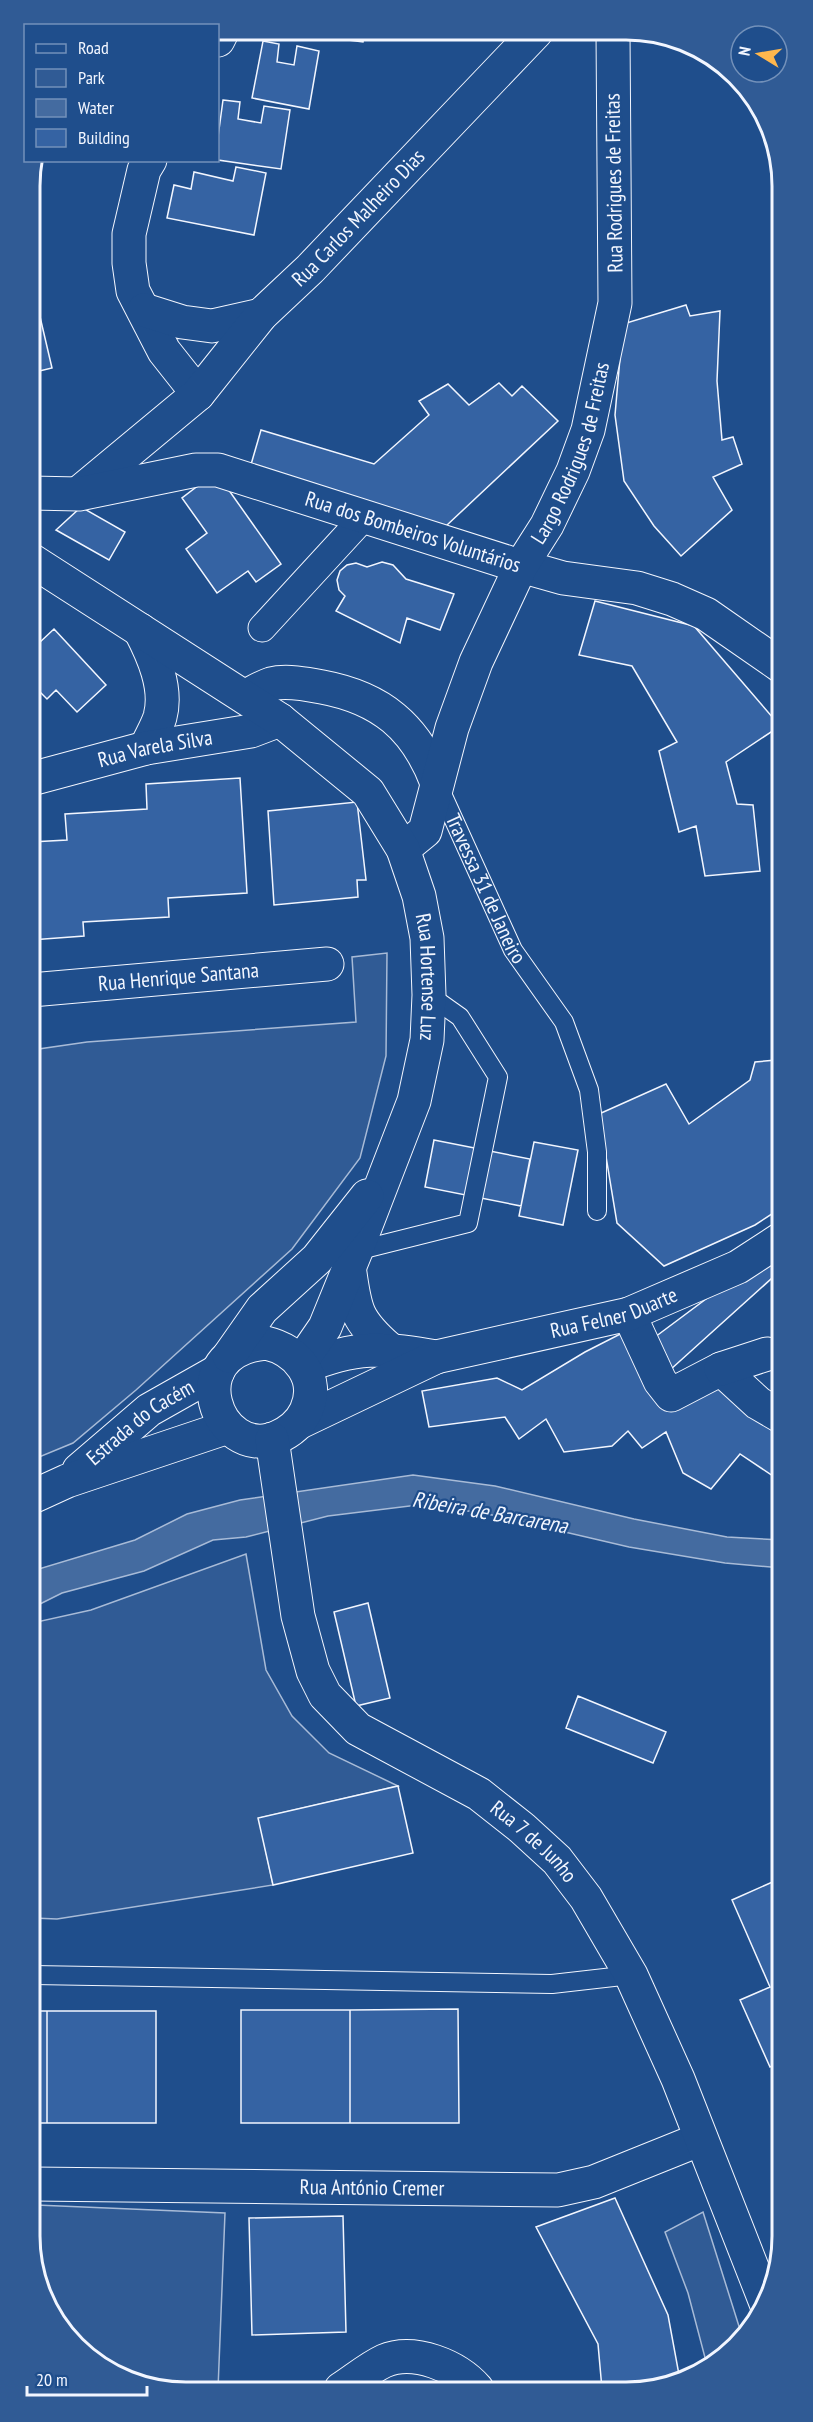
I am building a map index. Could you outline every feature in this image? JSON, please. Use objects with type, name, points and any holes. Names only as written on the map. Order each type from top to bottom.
[{"type":"street","name":"Rua Carlos Malheiro Dias","points":[[78,494],[198,394],[261,315],[310,269],[529,40]]},
{"type":"street","name":"Rua Rodrigues de Freitas","points":[[609,333],[615,291],[613,40]]},
{"type":"street","points":[[149,162],[144,170],[129,234],[129,263],[133,291],[164,351],[198,394]]},
{"type":"street","points":[[144,309],[182,322],[212,326],[261,315]]},
{"type":"street","name":"Largo Rodrigues de Freitas","points":[[521,566],[547,525],[573,471],[588,430],[609,333]]},
{"type":"street","name":"Rua dos Bombeiros Voluntários","points":[[41,494],[78,494],[196,470],[218,470],[563,578],[637,588],[672,599],[706,614],[772,660]]},
{"type":"street","points":[[262,628],[364,517]]},
{"type":"street","name":"Rua Hortense Luz","points":[[41,566],[246,696],[280,720],[368,792],[403,849],[418,896],[427,938],[429,995],[427,1040],[414,1101],[387,1172],[325,1327],[302,1364]]},
{"type":"street","points":[[403,849],[425,831],[452,728],[476,662],[521,566]]},
{"type":"street","points":[[140,630],[153,655],[160,682],[160,715],[146,748]]},
{"type":"street","points":[[246,696],[272,684],[304,683],[338,690],[363,699],[390,714],[410,734],[426,754],[437,783]]},
{"type":"street","name":"Rua Varela Silva","points":[[41,776],[146,748],[251,731],[280,720]]},
{"type":"street","name":"Rua Henrique Santana","points":[[41,989],[327,964]]},
{"type":"street","name":"Rua Hortense Luz","points":[[224,1364],[262,1310],[317,1259],[387,1172]]},
{"type":"street","name":"Rua Felner Duarte","points":[[300,1422],[436,1357],[629,1314],[738,1267],[772,1245]]},
{"type":"street","points":[[352,1258],[354,1305],[365,1327],[388,1348]]},
{"type":"street","points":[[629,1314],[660,1381],[671,1395],[721,1370],[767,1354]]},
{"type":"street","points":[[266,1343],[292,1353],[302,1364],[309,1380],[311,1395],[307,1410],[300,1422],[287,1433],[272,1440],[256,1440],[241,1436],[228,1427],[219,1414],[214,1385],[224,1364],[240,1349],[266,1343]]},
{"type":"street","name":"Rua Felner Duarte","points":[[302,1364],[333,1355],[388,1348],[436,1357]]},
{"type":"street","name":"Estrada do Cacém","points":[[67,1480],[149,1410],[224,1364]]},
{"type":"street","points":[[721,1370],[758,1403],[772,1411]]},
{"type":"street","name":"Estrada do Cacém","points":[[41,1493],[67,1480],[228,1427]]},
{"type":"street","name":"Rua 7 de Junho","points":[[272,1440],[304,1646],[325,1695],[358,1729],[479,1794],[522,1828],[557,1860],[586,1898],[631,1975],[678,2079],[761,2291]]},
{"type":"street","name":"Rua António Cremer","points":[[41,2184],[558,2190],[594,2182],[701,2139]]},
{"type":"street","points":[[352,2382],[385,2360],[411,2356],[442,2365],[471,2382]]},
{"type":"lane","name":"Travessa 31 de Janeiro","points":[[437,783],[513,950],[564,1022],[582,1070],[589,1090],[597,1152],[597,1211]]},
{"type":"lane","points":[[352,1258],[468,1223],[498,1077],[460,1017],[429,995]]},
{"type":"lane","points":[[41,1976],[552,1984],[631,1975]]},
{"type":"green space","points":[[387,953],[386,1056],[360,1158],[292,1249],[136,1390],[73,1443],[41,1456],[41,1049],[87,1042],[356,1022],[352,957]]},
{"type":"green space","points":[[246,1554],[266,1670],[292,1716],[329,1753],[398,1786],[259,1818],[273,1885],[57,1919],[41,1918],[41,1621],[91,1610]]},
{"type":"green space","points":[[41,2205],[225,2213],[218,2382],[158,2379],[131,2370],[114,2362],[83,2339],[60,2308],[48,2282],[43,2264]]},
{"type":"green space","points":[[703,2212],[739,2327],[730,2339],[705,2358],[688,2293],[665,2232]]},
{"type":"water","name":"Ribeira de Barcarena","points":[[413,1475],[495,1486],[634,1519],[727,1537],[772,1539],[772,1567],[725,1563],[629,1547],[492,1515],[426,1504],[328,1516],[246,1537],[213,1540],[144,1571],[62,1593],[41,1604],[41,1568],[135,1540],[187,1514],[240,1500]]},
{"type":"building","points":[[263,41],[279,44],[277,62],[294,65],[297,46],[319,51],[309,109],[252,98]]},
{"type":"building","points":[[223,100],[240,102],[238,119],[261,123],[264,106],[290,110],[281,169],[219,160],[219,130]]},
{"type":"building","points":[[236,167],[266,173],[254,235],[167,218],[174,185],[191,189],[194,172],[233,181]]},
{"type":"building","points":[[686,305],[690,316],[720,311],[717,381],[722,440],[733,437],[742,464],[713,477],[732,510],[681,556],[654,526],[624,481],[615,415],[623,324]]},
{"type":"building","points":[[41,321],[52,368],[41,371]]},
{"type":"building","points":[[499,383],[512,396],[522,386],[558,421],[446,526],[250,468],[261,430],[374,464],[429,415],[419,401],[448,384],[469,405]]},
{"type":"building","points":[[216,472],[281,564],[256,582],[248,571],[217,593],[186,549],[207,533],[182,498]]},
{"type":"building","points":[[81,507],[125,532],[109,560],[56,530]]},
{"type":"building","points":[[382,562],[393,565],[406,579],[454,594],[440,630],[407,618],[400,643],[336,611],[345,596],[339,590],[337,580],[340,571],[347,565],[356,563],[367,567]]},
{"type":"building","points":[[595,601],[694,626],[772,717],[772,731],[726,762],[737,804],[753,805],[760,871],[705,876],[696,826],[679,832],[659,751],[677,742],[632,666],[579,655]]},
{"type":"building","points":[[54,629],[106,685],[77,712],[56,690],[47,699],[41,693],[41,641]]},
{"type":"building","points":[[240,778],[247,893],[168,898],[169,917],[83,922],[84,936],[41,939],[41,841],[67,840],[65,814],[147,809],[146,784]]},
{"type":"building","points":[[357,802],[366,880],[357,880],[358,897],[274,905],[268,811]]},
{"type":"building","points":[[772,1060],[772,1214],[755,1225],[664,1266],[617,1223],[599,1114],[666,1084],[689,1124],[750,1080],[755,1062]]},
{"type":"building","points":[[434,1140],[530,1159],[521,1206],[425,1187]]},
{"type":"building","points":[[534,1142],[578,1150],[563,1225],[519,1216]]},
{"type":"building","points":[[772,1250],[772,1278],[670,1370],[647,1343]]},
{"type":"building","points":[[628,1330],[648,1387],[721,1376],[772,1416],[772,1475],[740,1454],[711,1489],[683,1473],[666,1432],[642,1448],[628,1431],[612,1446],[564,1452],[546,1419],[519,1439],[505,1417],[429,1427],[422,1391],[497,1378],[522,1390],[585,1352]]},
{"type":"building","points":[[368,1603],[390,1698],[356,1706],[334,1612]]},
{"type":"building","points":[[578,1696],[666,1732],[653,1763],[566,1728]]},
{"type":"building","points":[[398,1786],[413,1853],[273,1885],[258,1818]]},
{"type":"building","points":[[772,1882],[772,2066],[770,2067],[740,2000],[770,1987],[732,1900]]},
{"type":"building","points":[[458,2009],[459,2123],[350,2123],[350,2010]]},
{"type":"building","points":[[241,2010],[350,2010],[350,2123],[241,2123]]},
{"type":"building","points":[[41,2011],[47,2011],[47,2123],[41,2123]]},
{"type":"building","points":[[47,2011],[156,2011],[156,2123],[47,2123]]},
{"type":"building","points":[[615,2198],[668,2315],[678,2372],[655,2379],[601,2382],[598,2344],[536,2227]]},
{"type":"building","points":[[343,2216],[346,2332],[252,2335],[249,2218]]}]
